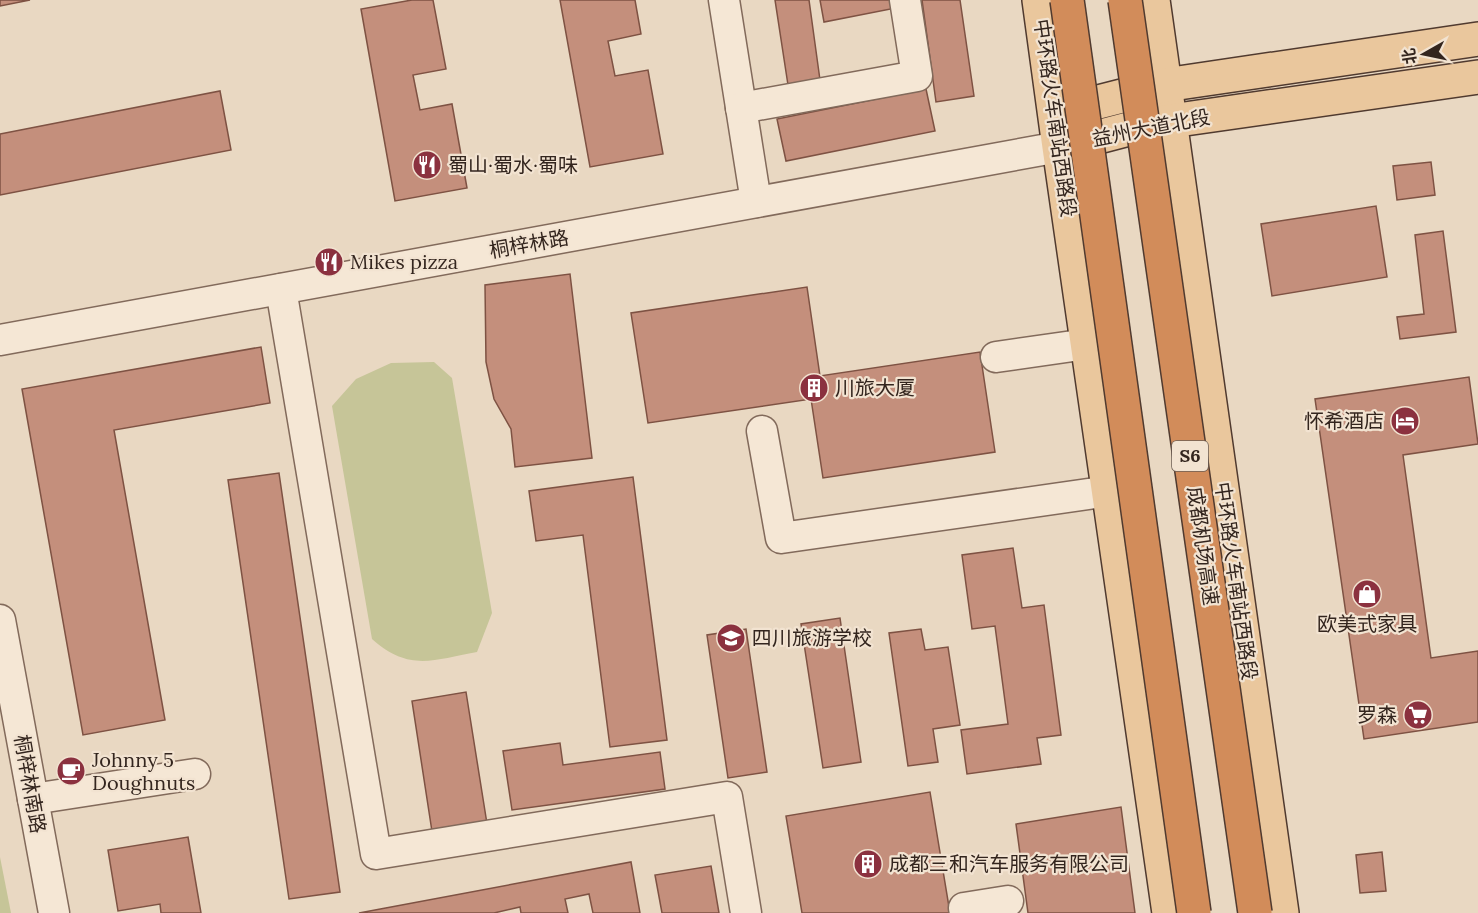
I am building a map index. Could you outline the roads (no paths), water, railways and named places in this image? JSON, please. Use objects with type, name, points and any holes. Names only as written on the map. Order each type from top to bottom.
[{"type":"highway","points":[[1067,0],[1194,913]]},
{"type":"highway","name":"成都机场高速","points":[[1125,0],[1255,913]]},
{"type":"main road","name":"中环路火车南站西路段","points":[[1040,0],[1169,913]]},
{"type":"main road","name":"中环路火车南站西路段","points":[[1153,0],[1282,913]]},
{"type":"main road","name":"益州大道北段","points":[[1059,147],[1075,108],[1165,85],[1478,39]]},
{"type":"main road","name":"益州大道北段","points":[[1059,147],[1136,127],[1171,121],[1478,77]]},
{"type":"street","points":[[724,0],[756,202]]},
{"type":"street","points":[[741,108],[918,76],[905,0]]},
{"type":"street","name":"桐梓林路","points":[[0,340],[1059,147]]},
{"type":"street","points":[[281,289],[376,854],[727,797],[746,913]]},
{"type":"street","points":[[996,357],[1087,344]]},
{"type":"street","points":[[762,431],[781,538],[1108,490]]},
{"type":"street","name":"桐梓林南路","points":[[0,620],[6,685],[33,799],[54,913]]},
{"type":"street","points":[[33,799],[195,774]]},
{"type":"street","points":[[964,913],[964,908],[1008,901]]},
{"type":"place","name":"蜀山·蜀水·蜀味","points":[[427,165]]},
{"type":"place","name":"Mikes pizza","points":[[329,262]]},
{"type":"place","name":"川旅大厦","points":[[814,388]]},
{"type":"place","name":"怀希酒店","points":[[1405,421]]},
{"type":"place","name":"欧美式家具","points":[[1367,594]]},
{"type":"place","name":"四川旅游学校","points":[[731,638]]},
{"type":"place","name":"罗森","points":[[1418,715]]},
{"type":"place","name":"Johnny 5 Doughnuts","points":[[71,771]]},
{"type":"place","name":"成都三和汽车服务有限公司","points":[[868,864]]}]
